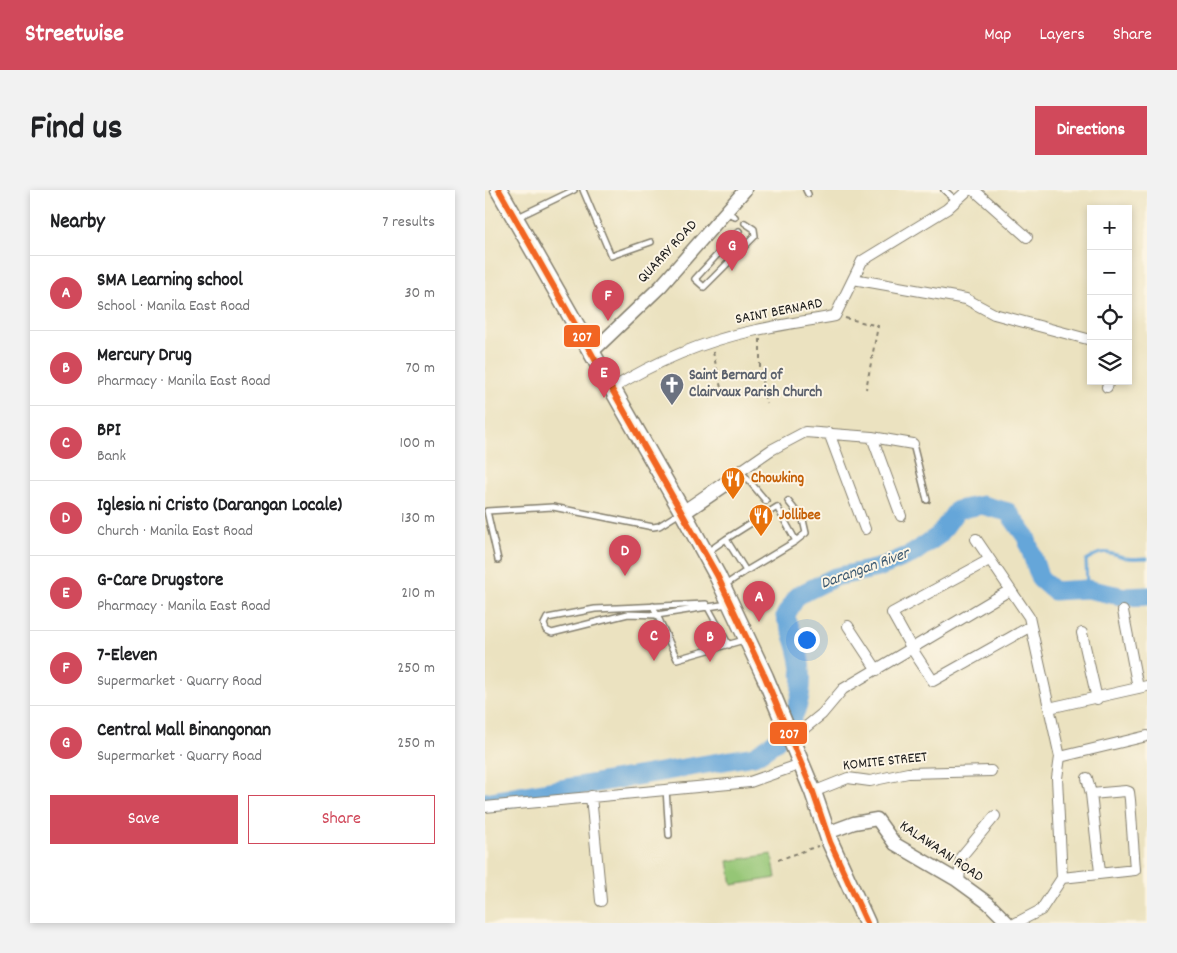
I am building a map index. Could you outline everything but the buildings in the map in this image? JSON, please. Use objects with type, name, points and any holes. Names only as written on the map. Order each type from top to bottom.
[{"type":"main road","points":[[499,190],[521,215],[591,353],[684,514],[731,604],[770,690],[813,792],[828,837],[867,923]]},
{"type":"street","name":"QUARRY ROAD","points":[[591,353],[661,286],[731,214],[745,190]]},
{"type":"street","name":"SAINT BERNARD","points":[[611,389],[642,370],[679,353],[711,342],[760,329],[835,316],[862,261],[957,202],[968,190]]},
{"type":"street","points":[[974,190],[1027,237]]},
{"type":"street","points":[[853,279],[966,298],[994,314],[1087,339]]},
{"type":"street","points":[[684,514],[771,450],[805,432],[872,437],[913,444]]},
{"type":"street","points":[[829,433],[865,529]]},
{"type":"street","points":[[872,437],[901,516]]},
{"type":"street","points":[[975,539],[1029,617],[1060,756],[1057,778],[1062,878],[1041,910],[1017,923]]},
{"type":"street","points":[[989,560],[892,613],[912,650],[933,681],[1031,626]]},
{"type":"street","points":[[790,738],[822,714],[843,690],[1010,590]]},
{"type":"street","points":[[1049,708],[1097,699],[1142,687],[1123,611]]},
{"type":"street","points":[[848,626],[877,670]]},
{"type":"street","points":[[1082,634],[1097,699]]},
{"type":"street","points":[[1060,756],[1147,736]]},
{"type":"street","points":[[485,807],[749,782],[801,764]]},
{"type":"street","name":"KOMITE STREET","points":[[813,792],[848,778],[870,782],[908,774],[991,770]]},
{"type":"street","points":[[1087,778],[1091,794],[1101,872]]},
{"type":"street","points":[[1062,878],[1101,872],[1135,870],[1129,792],[1091,794]]},
{"type":"street","points":[[591,796],[601,901]]},
{"type":"street","points":[[959,882],[961,857],[995,816]]},
{"type":"street","name":"KALAWAAN ROAD","points":[[828,837],[855,823],[877,819],[895,844],[959,882],[988,904],[1008,923]]},
{"type":"lane","points":[[521,215],[573,190]]},
{"type":"lane","points":[[583,190],[611,256],[651,242]]},
{"type":"lane","points":[[944,190],[957,202]]},
{"type":"lane","points":[[739,231],[695,279],[704,287],[755,236],[754,229],[745,223]]},
{"type":"lane","points":[[720,251],[730,260]]},
{"type":"lane","points":[[913,444],[927,500]]},
{"type":"lane","points":[[498,560],[487,511],[553,507],[653,527],[684,514],[745,476],[766,501]]},
{"type":"lane","points":[[722,587],[796,541],[807,531],[803,520],[788,501]]},
{"type":"lane","points":[[705,553],[777,507],[796,541]]},
{"type":"lane","points":[[726,539],[746,571]]},
{"type":"lane","points":[[729,646],[708,607],[706,604],[595,609],[547,618],[544,624],[546,630],[552,633],[628,614],[657,615],[708,607],[731,604]]},
{"type":"lane","points":[[653,606],[677,658],[729,646],[747,639]]},
{"type":"lane","points":[[665,789],[669,835]]},
{"type":"path","points":[[835,316],[878,326],[866,389]]},
{"type":"path","points":[[760,329],[760,369],[766,403]]},
{"type":"path","points":[[711,342],[721,388]]},
{"type":"path","points":[[778,860],[828,837]]},
{"type":"green space","points":[[772,854],[776,878],[732,885],[728,861]]},
{"type":"waterway","name":"Darangan River","points":[[485,802],[754,756],[777,741],[790,724],[797,709],[800,694],[800,663],[792,631],[785,616],[797,596],[835,577],[878,568],[912,554],[939,535],[957,510],[982,505],[1008,512],[1026,537],[1040,579],[1054,591],[1087,589],[1125,597],[1147,596]]},
{"type":"waterway","points":[[1087,589],[1086,560],[1091,557],[1104,552],[1128,558],[1147,558]]},
{"type":"transit line","name":"207","points":[[499,190],[717,575],[765,677],[813,792],[830,842],[867,923]]},
{"type":"place","name":"Central Mall Binangonan","points":[[732,271]]},
{"type":"place","name":"7-Eleven","points":[[608,321]]},
{"type":"place","name":"G-Care Drugstore","points":[[604,398]]},
{"type":"place","name":"Saint Bernard of Clairvaux Parish Church","points":[[672,406]]},
{"type":"place","name":"Chowking","points":[[733,500]]},
{"type":"place","name":"Jollibee","points":[[761,537]]},
{"type":"place","name":"Iglesia ni Cristo (Darangan Locale)","points":[[625,576]]},
{"type":"place","name":"SMA Learning school","points":[[759,622]]},
{"type":"place","name":"BPI","points":[[654,661]]},
{"type":"place","name":"Mercury Drug","points":[[710,662]]}]
